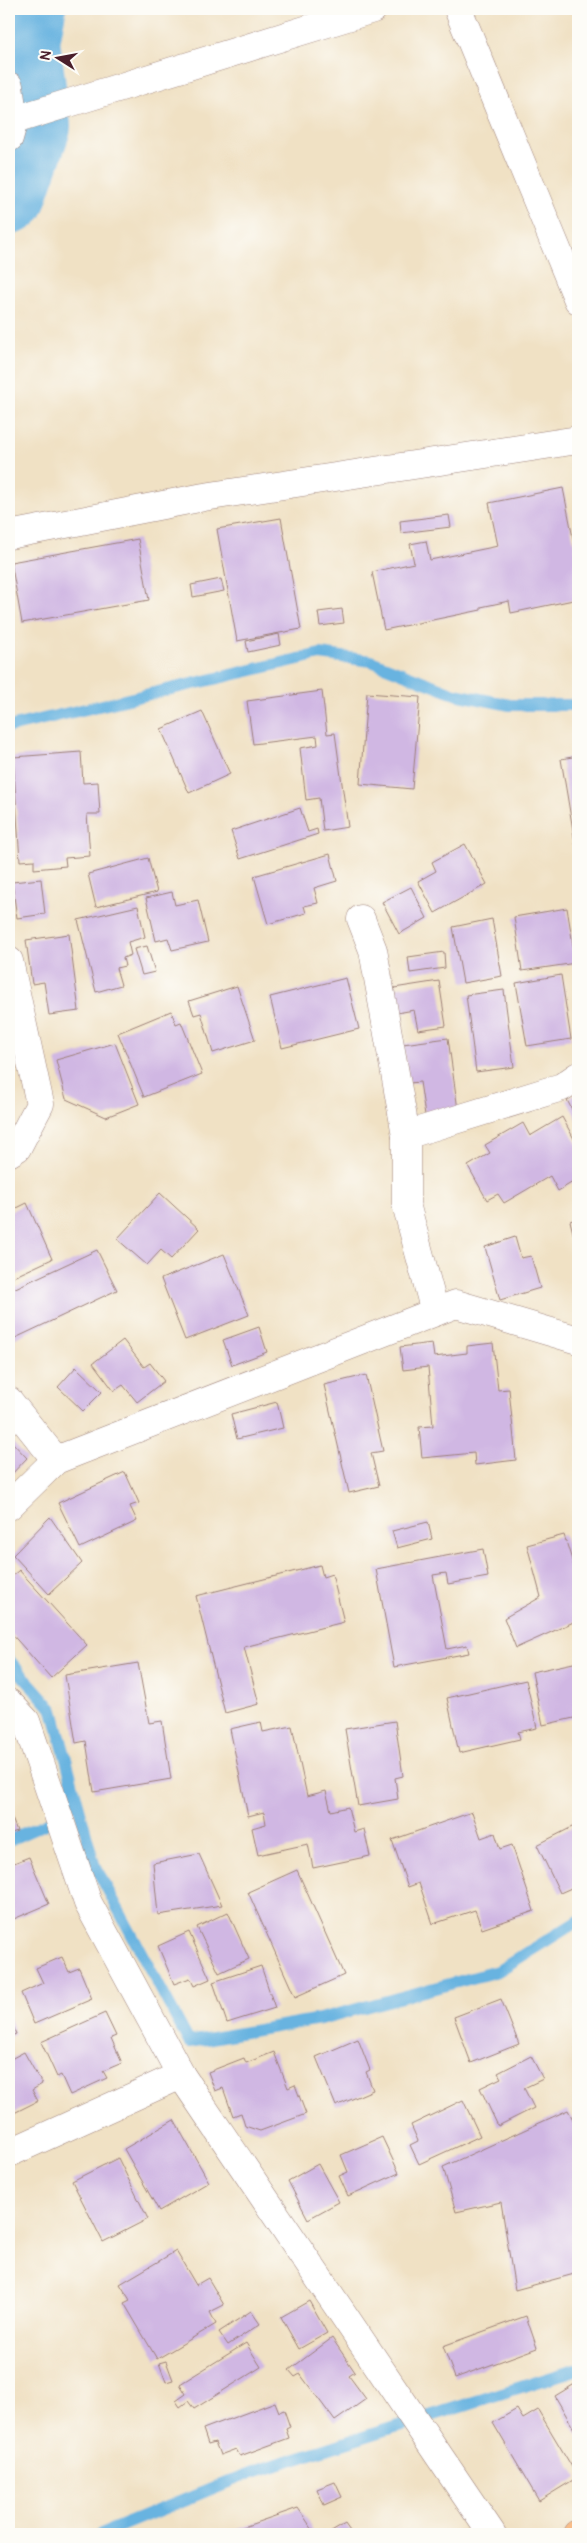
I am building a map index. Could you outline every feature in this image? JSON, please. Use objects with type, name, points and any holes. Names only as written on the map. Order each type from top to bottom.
[{"type":"street","points":[[9,86],[11,129],[373,9]]},
{"type":"street","points":[[458,9],[578,300]]},
{"type":"street","points":[[9,535],[204,497],[578,440]]},
{"type":"street","points":[[360,919],[373,950],[406,1135],[406,1204],[435,1312]]},
{"type":"street","points":[[9,961],[40,1104],[17,1148],[9,1153]]},
{"type":"street","points":[[406,1135],[562,1087],[578,1076]]},
{"type":"street","points":[[9,1506],[56,1460],[456,1304],[578,1340]]},
{"type":"street","points":[[9,1401],[56,1460]]},
{"type":"street","points":[[9,1703],[26,1721],[88,1903],[180,2075],[492,2534]]},
{"type":"street","points":[[9,2153],[180,2075]]},
{"type":"building","points":[[563,488],[578,563],[578,599],[511,613],[509,601],[481,607],[481,610],[384,630],[372,572],[414,563],[410,544],[426,541],[430,560],[498,546],[489,503]]},
{"type":"building","points":[[449,515],[451,527],[401,533],[400,521]]},
{"type":"building","points":[[281,518],[301,629],[237,641],[217,529]]},
{"type":"building","points":[[138,539],[149,600],[22,623],[11,562]]},
{"type":"building","points":[[221,579],[224,591],[193,597],[191,585]]},
{"type":"building","points":[[342,609],[344,623],[320,626],[318,612]]},
{"type":"building","points":[[279,634],[281,645],[248,652],[246,641]]},
{"type":"building","points":[[322,691],[327,734],[335,733],[348,827],[323,831],[319,798],[306,800],[300,748],[318,745],[317,736],[253,744],[247,701]]},
{"type":"building","points":[[367,693],[420,697],[412,789],[360,784]]},
{"type":"building","points":[[202,711],[230,774],[189,793],[161,729]]},
{"type":"building","points":[[81,752],[83,783],[98,782],[100,814],[87,814],[90,856],[65,858],[66,866],[34,869],[34,860],[20,861],[13,757]]},
{"type":"building","points":[[578,756],[578,854],[577,854],[561,759]]},
{"type":"building","points":[[300,808],[308,832],[317,829],[318,834],[240,859],[231,831]]},
{"type":"building","points":[[465,844],[487,884],[435,913],[418,881],[436,871],[432,862]]},
{"type":"building","points":[[330,854],[337,881],[314,888],[318,903],[304,906],[306,913],[268,924],[254,876]]},
{"type":"building","points":[[148,858],[157,892],[96,907],[88,874]]},
{"type":"building","points":[[41,879],[45,914],[17,918],[12,882]]},
{"type":"building","points":[[411,887],[427,918],[399,934],[382,902]]},
{"type":"building","points":[[172,892],[175,905],[198,900],[208,942],[172,950],[168,938],[156,941],[146,898]]},
{"type":"building","points":[[138,906],[145,937],[128,942],[131,955],[123,958],[125,966],[116,968],[121,985],[96,992],[78,920]]},
{"type":"building","points":[[567,908],[576,963],[522,971],[514,917]]},
{"type":"building","points":[[492,919],[502,976],[463,983],[453,927]]},
{"type":"building","points":[[69,934],[79,1011],[49,1015],[44,982],[32,984],[26,940]]},
{"type":"building","points":[[147,946],[155,972],[142,975],[134,949]]},
{"type":"building","points":[[444,952],[445,968],[410,973],[408,957]]},
{"type":"building","points":[[561,975],[571,1039],[527,1046],[516,983]]},
{"type":"building","points":[[346,978],[359,1029],[282,1048],[270,997]]},
{"type":"building","points":[[439,981],[446,1026],[418,1030],[414,1010],[397,1013],[394,988]]},
{"type":"building","points":[[237,986],[255,1040],[213,1053],[201,1013],[194,1015],[189,1001]]},
{"type":"building","points":[[504,990],[514,1067],[476,1072],[466,995]]},
{"type":"building","points":[[171,1011],[176,1024],[181,1022],[202,1074],[144,1097],[118,1033]]},
{"type":"building","points":[[448,1038],[458,1110],[425,1115],[420,1082],[409,1083],[403,1044]]},
{"type":"building","points":[[115,1043],[139,1104],[106,1117],[66,1099],[56,1060]]},
{"type":"building","points":[[578,1092],[578,1121],[567,1100]]},
{"type":"building","points":[[562,1117],[578,1146],[578,1179],[558,1191],[550,1176],[504,1203],[498,1194],[487,1200],[468,1166],[490,1153],[485,1145],[523,1123],[530,1136]]},
{"type":"building","points":[[160,1193],[199,1229],[171,1259],[161,1250],[147,1265],[117,1239]]},
{"type":"building","points":[[27,1203],[52,1259],[9,1279],[9,1212]]},
{"type":"building","points":[[578,1218],[578,1252],[570,1221]]},
{"type":"building","points":[[515,1237],[521,1258],[531,1256],[540,1288],[500,1300],[485,1247]]},
{"type":"building","points":[[97,1250],[117,1290],[9,1341],[9,1291]]},
{"type":"building","points":[[224,1254],[249,1315],[185,1340],[161,1279]]},
{"type":"building","points":[[259,1327],[267,1352],[232,1365],[223,1340]]},
{"type":"building","points":[[123,1340],[144,1367],[150,1363],[164,1381],[137,1402],[123,1385],[114,1391],[93,1363]]},
{"type":"building","points":[[432,1343],[434,1357],[467,1353],[467,1346],[493,1343],[498,1390],[509,1389],[516,1460],[475,1465],[474,1453],[422,1458],[419,1427],[433,1426],[428,1367],[403,1370],[400,1347]]},
{"type":"building","points":[[76,1367],[102,1392],[83,1411],[58,1387]]},
{"type":"building","points":[[366,1375],[383,1451],[371,1453],[379,1486],[349,1493],[324,1385]]},
{"type":"building","points":[[277,1402],[283,1428],[237,1439],[231,1414]]},
{"type":"building","points":[[9,1439],[27,1458],[9,1477]]},
{"type":"building","points":[[125,1472],[139,1503],[130,1506],[137,1521],[80,1548],[58,1503]]},
{"type":"building","points":[[50,1517],[82,1563],[49,1594],[13,1555]]},
{"type":"building","points":[[428,1522],[432,1539],[397,1548],[392,1531]]},
{"type":"building","points":[[564,1535],[578,1579],[578,1620],[516,1648],[504,1618],[541,1597],[527,1545]]},
{"type":"building","points":[[483,1549],[488,1577],[448,1584],[446,1573],[433,1575],[447,1649],[467,1645],[469,1653],[394,1667],[376,1569]]},
{"type":"building","points":[[320,1565],[323,1577],[332,1574],[344,1622],[244,1647],[259,1704],[225,1713],[196,1596]]},
{"type":"building","points":[[19,1570],[87,1645],[51,1678],[9,1631],[9,1579]]},
{"type":"building","points":[[578,1662],[578,1717],[543,1725],[532,1672]]},
{"type":"building","points":[[138,1663],[149,1723],[162,1721],[171,1779],[94,1792],[86,1741],[76,1743],[65,1675]]},
{"type":"building","points":[[526,1680],[537,1728],[518,1732],[520,1739],[459,1753],[447,1698]]},
{"type":"building","points":[[395,1721],[403,1776],[395,1778],[398,1799],[358,1806],[345,1729]]},
{"type":"building","points":[[261,1722],[263,1732],[292,1726],[307,1796],[326,1791],[331,1811],[348,1807],[354,1832],[364,1829],[370,1856],[313,1868],[308,1844],[258,1855],[252,1828],[266,1824],[264,1812],[248,1816],[230,1729]]},
{"type":"building","points":[[9,1811],[17,1831],[9,1834]]},
{"type":"building","points":[[472,1812],[481,1838],[495,1833],[500,1849],[512,1845],[534,1911],[482,1929],[475,1910],[433,1924],[419,1883],[408,1887],[392,1840]]},
{"type":"building","points":[[578,1824],[578,1885],[560,1893],[537,1845]]},
{"type":"building","points":[[199,1854],[222,1905],[158,1915],[153,1863]]},
{"type":"building","points":[[29,1857],[49,1904],[9,1921],[9,1865]]},
{"type":"building","points":[[297,1870],[344,1975],[295,1997],[248,1892]]},
{"type":"building","points":[[228,1912],[249,1959],[219,1973],[197,1927]]},
{"type":"building","points":[[189,1932],[210,1979],[194,1986],[190,1978],[174,1984],[158,1946]]},
{"type":"building","points":[[62,1957],[69,1972],[79,1968],[92,1999],[34,2024],[21,1993],[43,1983],[36,1968]]},
{"type":"building","points":[[261,1966],[275,2008],[227,2023],[213,1982]]},
{"type":"building","points":[[501,1999],[519,2044],[471,2063],[454,2017]]},
{"type":"building","points":[[105,2013],[116,2036],[111,2038],[122,2063],[103,2071],[107,2078],[70,2095],[61,2075],[57,2077],[41,2042]]},
{"type":"building","points":[[9,2016],[16,2034],[9,2037]]},
{"type":"building","points":[[358,2039],[370,2070],[366,2072],[373,2090],[336,2106],[316,2057]]},
{"type":"building","points":[[24,2052],[42,2084],[32,2090],[38,2101],[12,2114],[9,2108],[9,2060]]},
{"type":"building","points":[[274,2052],[288,2088],[295,2085],[306,2114],[260,2131],[245,2126],[241,2113],[233,2116],[223,2088],[215,2091],[208,2072],[244,2058],[246,2063]]},
{"type":"building","points":[[531,2056],[543,2079],[524,2088],[534,2108],[498,2126],[480,2088],[501,2078],[498,2073]]},
{"type":"building","points":[[463,2100],[480,2136],[419,2164],[410,2145],[418,2141],[411,2125]]},
{"type":"building","points":[[568,2110],[578,2129],[578,2273],[515,2290],[501,2202],[456,2212],[443,2167]]},
{"type":"building","points":[[174,2120],[209,2182],[159,2211],[124,2149]]},
{"type":"building","points":[[382,2137],[399,2173],[348,2196],[339,2176],[348,2172],[341,2155]]},
{"type":"building","points":[[118,2158],[148,2219],[103,2242],[72,2181]]},
{"type":"building","points":[[318,2164],[339,2202],[308,2219],[288,2181]]},
{"type":"building","points":[[176,2251],[196,2285],[208,2278],[224,2305],[210,2312],[216,2324],[157,2359],[124,2303],[130,2300],[120,2284]]},
{"type":"building","points":[[309,2301],[327,2333],[299,2349],[281,2317]]},
{"type":"building","points":[[251,2311],[260,2324],[228,2345],[219,2332]]},
{"type":"building","points":[[526,2316],[537,2348],[455,2378],[443,2346]]},
{"type":"building","points":[[332,2338],[355,2372],[349,2376],[366,2399],[335,2421],[300,2374],[295,2377],[289,2370]]},
{"type":"building","points":[[246,2343],[261,2367],[194,2409],[188,2401],[180,2407],[176,2401],[186,2394],[180,2384]]},
{"type":"building","points":[[166,2361],[173,2380],[166,2382],[159,2363]]},
{"type":"building","points":[[578,2382],[578,2436],[555,2396]]},
{"type":"building","points":[[275,2402],[279,2412],[284,2410],[290,2427],[286,2429],[289,2438],[240,2456],[236,2449],[220,2455],[215,2442],[208,2444],[203,2429]]},
{"type":"building","points":[[517,2409],[523,2419],[538,2410],[578,2477],[539,2501],[493,2423]]},
{"type":"building","points":[[335,2482],[342,2497],[324,2505],[317,2489]]},
{"type":"building","points":[[298,2508],[315,2533],[233,2534],[232,2531]]},
{"type":"building","points":[[345,2524],[352,2534],[328,2534]]},
{"type":"waterway","points":[[9,198],[34,126],[23,41],[29,9]]},
{"type":"waterway","points":[[9,727],[320,654],[371,661],[455,694],[510,705],[578,705]]},
{"type":"waterway","points":[[9,1660],[53,1710],[94,1864],[189,2042],[320,2019],[498,1971],[578,1921]]},
{"type":"waterway","points":[[9,1840],[61,1817]]},
{"type":"waterway","points":[[101,2534],[253,2472],[578,2369]]}]
